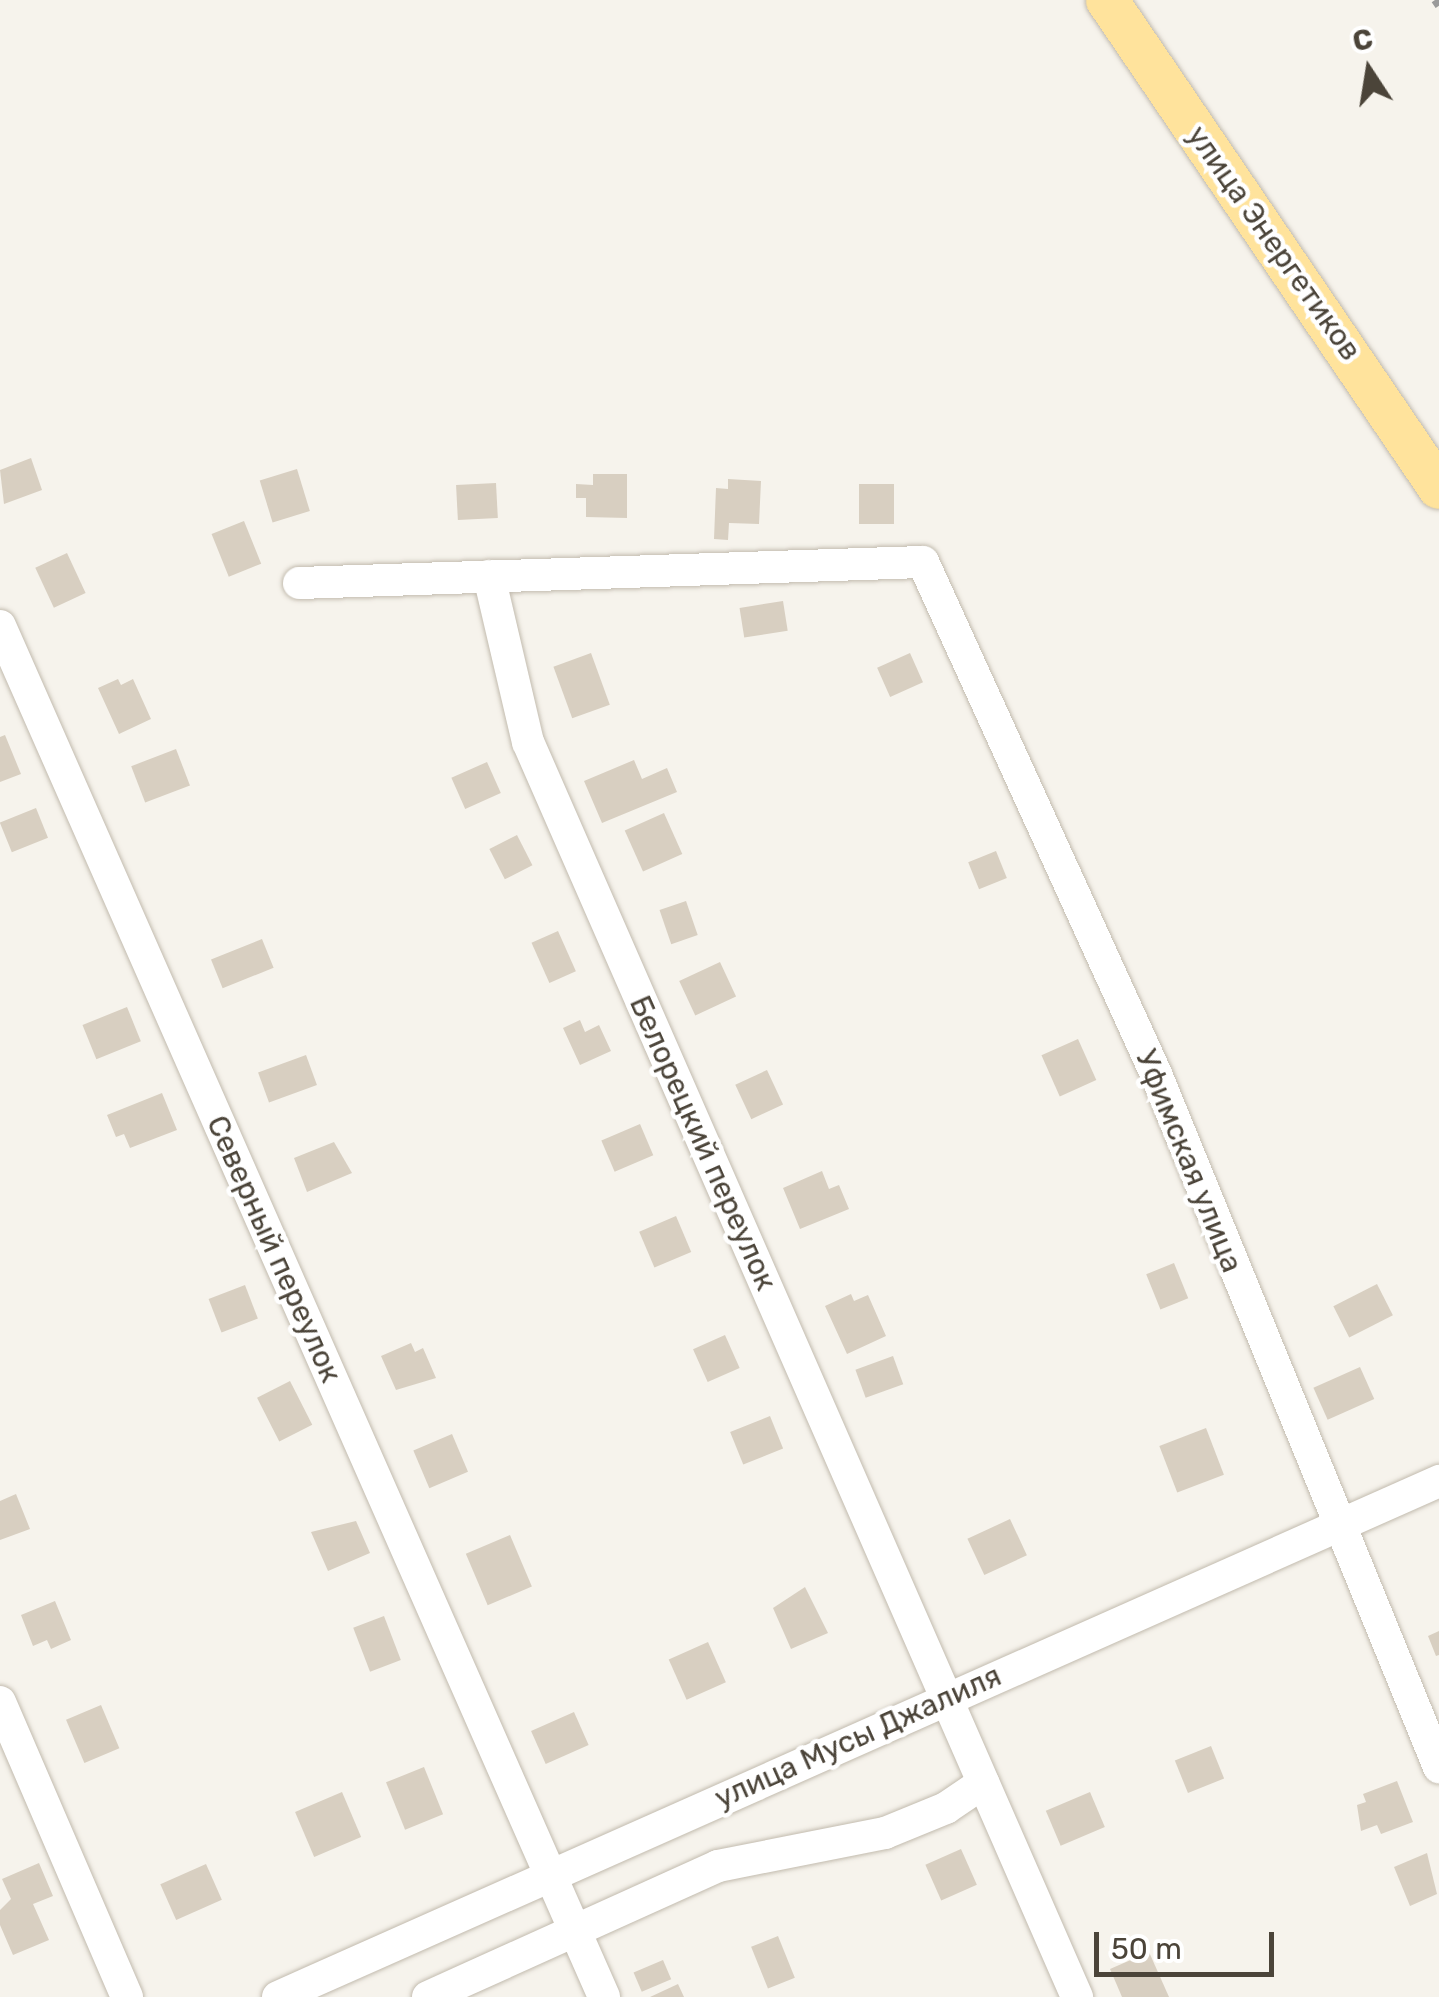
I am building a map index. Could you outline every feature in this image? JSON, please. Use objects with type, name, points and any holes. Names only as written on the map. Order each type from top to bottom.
[{"type":"main road","name":"улица Энергетиков","points":[[1107,0],[1439,488]]},
{"type":"street","name":"Уфимская улица","points":[[489,576],[923,562],[1156,1074],[1336,1527],[1439,1767]]},
{"type":"street","points":[[299,583],[489,576]]},
{"type":"street","name":"Белорецкий переулок","points":[[489,576],[528,742],[1077,1997]]},
{"type":"street","name":"Северный переулок","points":[[0,626],[572,1934],[604,1997]]},
{"type":"street","name":"улица Мусы Джалиля","points":[[278,1997],[547,1873],[1439,1481]]},
{"type":"street","points":[[0,1702],[126,1997]]},
{"type":"street","points":[[428,1997],[718,1866],[886,1833],[946,1808],[983,1783]]},
{"type":"building","points":[[31,458],[42,490],[4,504],[0,470]]},
{"type":"building","points":[[297,469],[310,511],[273,522],[260,480]]},
{"type":"building","points":[[593,474],[627,474],[627,518],[586,517],[586,498],[576,498],[576,484],[593,485]]},
{"type":"building","points":[[728,479],[761,481],[759,524],[729,523],[728,540],[714,539],[716,488],[728,489]]},
{"type":"building","points":[[496,483],[498,518],[458,520],[456,485]]},
{"type":"building","points":[[859,484],[894,484],[894,524],[859,524]]},
{"type":"building","points":[[244,521],[261,564],[229,577],[212,534]]},
{"type":"building","points":[[67,553],[86,593],[54,608],[35,568]]},
{"type":"building","points":[[783,601],[788,631],[744,638],[740,608]]},
{"type":"building","points":[[591,653],[610,705],[572,718],[553,667]]},
{"type":"building","points":[[910,653],[923,682],[890,697],[877,668]]},
{"type":"building","points":[[118,679],[121,685],[133,679],[151,719],[119,734],[98,688]]},
{"type":"building","points":[[5,735],[21,774],[0,782],[0,737]]},
{"type":"building","points":[[176,749],[190,785],[145,803],[131,766]]},
{"type":"building","points":[[634,760],[642,779],[667,768],[677,792],[602,823],[584,781]]},
{"type":"building","points":[[487,762],[501,793],[465,809],[451,778]]},
{"type":"building","points":[[36,808],[48,838],[12,852],[0,823]]},
{"type":"building","points":[[664,813],[682,854],[643,872],[625,830]]},
{"type":"building","points":[[517,835],[532,865],[505,879],[489,849]]},
{"type":"building","points":[[996,851],[1007,878],[979,889],[968,862]]},
{"type":"building","points":[[686,901],[698,935],[671,944],[660,910]]},
{"type":"building","points":[[558,931],[576,971],[549,983],[532,943]]},
{"type":"building","points":[[262,939],[274,968],[223,988],[211,960]]},
{"type":"building","points":[[720,962],[736,996],[695,1015],[679,981]]},
{"type":"building","points":[[127,1007],[141,1041],[96,1059],[82,1025]]},
{"type":"building","points":[[580,1020],[585,1032],[599,1025],[611,1051],[580,1065],[563,1028]]},
{"type":"building","points":[[1078,1039],[1096,1080],[1060,1096],[1041,1055]]},
{"type":"building","points":[[306,1055],[317,1085],[269,1103],[258,1072]]},
{"type":"building","points":[[767,1070],[783,1104],[751,1119],[735,1085]]},
{"type":"building","points":[[162,1093],[177,1130],[130,1148],[124,1134],[116,1137],[107,1115]]},
{"type":"building","points":[[640,1124],[653,1155],[615,1172],[601,1140]]},
{"type":"building","points":[[334,1142],[352,1173],[307,1192],[294,1158]]},
{"type":"building","points":[[822,1171],[829,1189],[839,1185],[849,1209],[800,1229],[783,1188]]},
{"type":"building","points":[[676,1216],[691,1252],[654,1268],[639,1232]]},
{"type":"building","points":[[1174,1263],[1188,1298],[1160,1309],[1146,1274]]},
{"type":"building","points":[[1377,1284],[1393,1315],[1349,1337],[1333,1306]]},
{"type":"building","points":[[245,1285],[258,1319],[221,1333],[209,1299]]},
{"type":"building","points":[[851,1294],[854,1301],[868,1295],[886,1336],[847,1354],[825,1306]]},
{"type":"building","points":[[725,1335],[740,1368],[708,1382],[693,1349]]},
{"type":"building","points":[[411,1343],[415,1352],[423,1348],[436,1378],[396,1390],[381,1356]]},
{"type":"building","points":[[893,1356],[903,1384],[866,1398],[855,1370]]},
{"type":"building","points":[[1360,1367],[1374,1399],[1328,1420],[1313,1388]]},
{"type":"building","points":[[290,1381],[312,1425],[279,1441],[257,1398]]},
{"type":"building","points":[[770,1416],[783,1448],[743,1465],[730,1432]]},
{"type":"building","points":[[1206,1428],[1224,1475],[1177,1493],[1159,1446]]},
{"type":"building","points":[[452,1434],[468,1472],[429,1488],[413,1450]]},
{"type":"building","points":[[16,1494],[30,1529],[0,1540],[0,1501]]},
{"type":"building","points":[[1010,1519],[1027,1555],[984,1575],[967,1539]]},
{"type":"building","points":[[356,1521],[370,1553],[328,1571],[311,1532]]},
{"type":"building","points":[[510,1535],[532,1587],[488,1605],[466,1554]]},
{"type":"building","points":[[805,1587],[828,1633],[791,1649],[773,1608]]},
{"type":"building","points":[[55,1601],[71,1640],[51,1649],[47,1640],[33,1646],[21,1615]]},
{"type":"building","points":[[384,1616],[401,1660],[370,1672],[353,1628]]},
{"type":"building","points":[[1439,1631],[1439,1655],[1436,1656],[1428,1636]]},
{"type":"building","points":[[708,1642],[726,1682],[687,1700],[669,1659]]},
{"type":"building","points":[[101,1705],[119,1748],[84,1763],[66,1720]]},
{"type":"building","points":[[574,1712],[589,1745],[546,1764],[531,1731]]},
{"type":"building","points":[[1211,1746],[1224,1778],[1188,1793],[1175,1761]]},
{"type":"building","points":[[424,1767],[443,1814],[405,1830],[386,1782]]},
{"type":"building","points":[[1397,1781],[1413,1822],[1381,1834],[1377,1825],[1361,1831],[1357,1805],[1366,1802],[1363,1794]]},
{"type":"building","points":[[342,1792],[361,1837],[314,1857],[295,1812]]},
{"type":"building","points":[[1090,1792],[1105,1827],[1061,1846],[1046,1811]]},
{"type":"building","points":[[961,1849],[977,1885],[941,1900],[925,1865]]},
{"type":"building","points":[[1427,1853],[1437,1894],[1410,1906],[1394,1867]]},
{"type":"building","points":[[39,1863],[53,1896],[33,1904],[49,1940],[13,1955],[0,1925],[0,1910],[11,1899],[2,1879]]},
{"type":"building","points":[[206,1864],[222,1900],[176,1920],[160,1884]]},
{"type":"building","points":[[778,1936],[795,1978],[768,1989],[751,1947]]},
{"type":"building","points":[[1149,1952],[1169,1997],[1122,1997],[1110,1969]]},
{"type":"building","points":[[663,1960],[671,1979],[642,1992],[634,1973]]},
{"type":"building","points":[[678,1984],[684,1997],[650,1997]]},
{"type":"railway","points":[[1435,0],[1439,6]]}]
